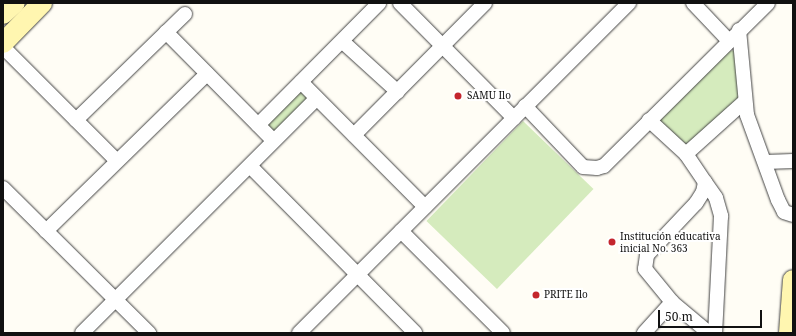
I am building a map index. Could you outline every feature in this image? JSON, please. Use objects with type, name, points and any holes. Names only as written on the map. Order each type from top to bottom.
[{"type":"main road","points":[[3,14],[15,3]]},
{"type":"main road","points":[[3,43],[42,3]]},
{"type":"main road","points":[[789,333],[793,280]]},
{"type":"street","points":[[258,125],[343,42],[379,3]]},
{"type":"street","points":[[400,3],[514,118]]},
{"type":"street","points":[[354,136],[485,3]]},
{"type":"street","points":[[298,333],[629,3]]},
{"type":"street","points":[[693,3],[729,41]]},
{"type":"street","points":[[526,106],[583,167],[590,169],[604,166],[768,3]]},
{"type":"street","points":[[76,120],[185,14]]},
{"type":"street","points":[[740,30],[744,102],[781,206],[784,212],[793,215]]},
{"type":"street","points":[[166,32],[274,141]]},
{"type":"street","points":[[343,42],[398,92]]},
{"type":"street","points":[[3,46],[117,161]]},
{"type":"street","points":[[46,231],[207,74]]},
{"type":"street","points":[[301,82],[425,207]]},
{"type":"street","points":[[82,333],[317,98]]},
{"type":"street","points":[[686,154],[744,102]]},
{"type":"street","points":[[649,120],[686,154],[716,198],[721,216],[715,333]]},
{"type":"street","points":[[766,162],[793,161]]},
{"type":"street","points":[[250,166],[415,333]]},
{"type":"street","points":[[705,182],[703,192],[696,203],[647,255],[644,262],[648,276],[672,302],[709,333]]},
{"type":"street","points":[[3,188],[149,333]]},
{"type":"street","points":[[401,231],[503,333]]},
{"type":"street","points":[[644,333],[672,302]]},
{"type":"green space","points":[[740,50],[738,101],[688,144],[680,143],[658,121],[728,51]]},
{"type":"green space","points":[[303,92],[308,98],[275,132],[271,132],[267,123],[297,94]]},
{"type":"green space","points":[[523,121],[593,189],[497,289],[426,221]]},
{"type":"place","name":"SAMU Ilo","points":[[458,96]]},
{"type":"place","name":"Institución educativa inicial No. 363","points":[[612,242]]},
{"type":"place","name":"PRITE Ilo","points":[[536,295]]}]
